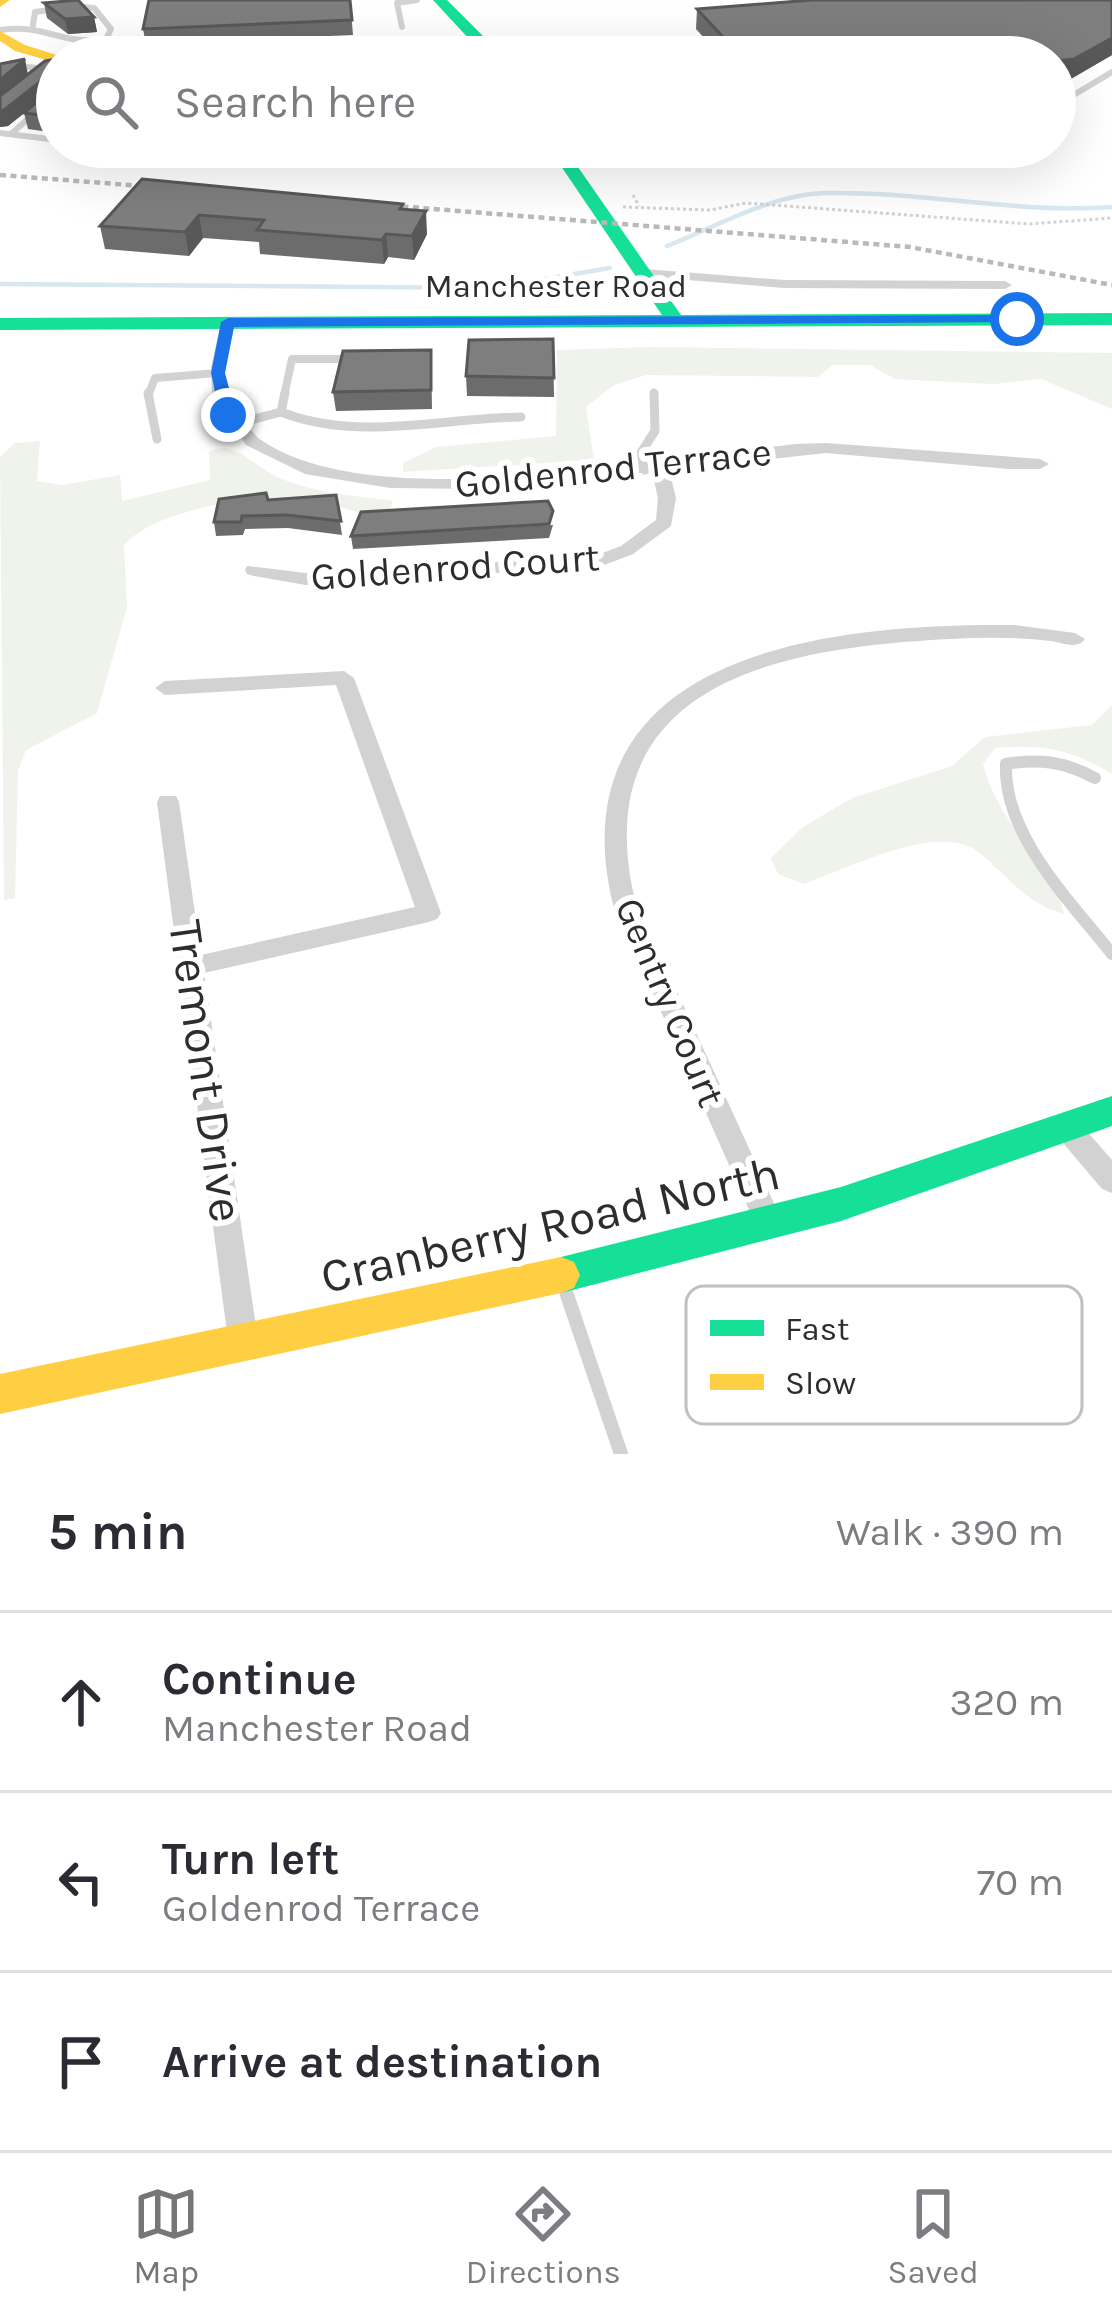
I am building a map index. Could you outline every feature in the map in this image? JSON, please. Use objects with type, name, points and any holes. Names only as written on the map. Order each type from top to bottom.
[{"type":"main road","points":[[435,1],[488,36]]},
{"type":"main road","points":[[0,32],[36,56]]},
{"type":"main road","points":[[570,168],[675,320]]},
{"type":"main road","name":"Manchester Road","points":[[0,324],[1112,319]]},
{"type":"main road","name":"Cranberry Road North","points":[[0,1394],[560,1274],[768,1221],[1112,1112]]},
{"type":"street","points":[[644,274],[764,283],[1005,285]]},
{"type":"street","points":[[228,322],[218,373],[220,392],[236,424]]},
{"type":"street","name":"Goldenrod Terrace","points":[[236,424],[299,466],[345,479],[442,484],[652,469],[820,448],[1040,464]]},
{"type":"street","name":"Goldenrod Court","points":[[254,569],[306,578],[595,562],[627,550],[664,522],[668,498],[652,469]]},
{"type":"street","name":"Gentry Court","points":[[768,1221],[623,899],[614,856],[613,817],[619,783],[632,755],[653,725],[700,684],[786,650],[861,638],[1015,629],[1075,639]]},
{"type":"street","points":[[165,688],[344,678],[429,913],[194,966]]},
{"type":"street","name":"Tremont Drive","points":[[168,802],[243,1340]]},
{"type":"street","points":[[1068,1129],[1112,1180]]},
{"type":"lane","points":[[402,26],[397,3],[435,1]]},
{"type":"lane","points":[[33,25],[35,12],[86,6],[111,29],[108,36]]},
{"type":"lane","points":[[0,32],[33,25],[48,36]]},
{"type":"lane","points":[[0,73],[36,65]]},
{"type":"lane","points":[[1076,94],[1112,71]]},
{"type":"lane","points":[[31,82],[36,78]]},
{"type":"lane","points":[[11,134],[36,112]]},
{"type":"lane","points":[[0,133],[36,137]]},
{"type":"lane","points":[[281,412],[292,359],[365,359]]},
{"type":"lane","points":[[157,439],[147,389],[155,378],[218,373]]},
{"type":"lane","points":[[652,469],[640,454],[655,431],[654,392]]},
{"type":"lane","points":[[236,424],[281,412],[318,425],[382,428],[459,416],[521,417]]},
{"type":"lane","points":[[1094,778],[1067,762],[1039,757],[1006,764],[1001,777],[1005,800],[1024,831],[1112,954]]},
{"type":"lane","points":[[560,1274],[621,1454]]},
{"type":"path","points":[[633,195],[639,206]]},
{"type":"path","points":[[599,210],[639,206],[710,210],[758,204],[1029,224],[1112,218]]},
{"type":"shaded area","points":[[557,350],[1112,353],[1112,409],[1041,379],[993,384],[894,379],[870,365],[833,365],[818,377],[646,375],[614,385],[586,407],[594,460],[403,472],[403,463],[436,447],[556,436]]},
{"type":"shaded area","points":[[40,441],[37,481],[62,485],[120,475],[122,501],[210,480],[209,452],[218,448],[236,452],[295,484],[393,501],[389,514],[379,515],[296,499],[214,505],[161,521],[124,545],[127,607],[97,713],[26,750],[18,771],[15,898],[4,900],[0,457],[15,443]]},
{"type":"shaded area","points":[[1112,705],[1112,774],[1070,754],[1042,748],[995,748],[983,764],[990,786],[1050,881],[1064,914],[1029,897],[981,854],[942,842],[894,850],[803,884],[778,874],[771,858],[803,827],[852,798],[952,766],[985,737],[1092,725]]},
{"type":"building","points":[[78,0],[94,17],[65,19],[44,3]]},
{"type":"building","points":[[149,0],[350,0],[352,20],[143,29]]},
{"type":"building","points":[[812,0],[1112,0],[1112,38],[1076,58],[1076,36],[722,36],[697,9]]},
{"type":"building","points":[[25,59],[0,80],[0,64]]},
{"type":"building","points":[[36,68],[36,85],[0,111],[0,96]]},
{"type":"building","points":[[142,179],[403,204],[400,209],[426,211],[412,236],[386,234],[382,240],[257,230],[264,220],[199,215],[185,232],[100,226]]},
{"type":"building","points":[[553,339],[554,378],[466,376],[469,340]]},
{"type":"building","points":[[431,350],[431,390],[333,392],[343,351]]},
{"type":"building","points":[[266,493],[268,500],[336,495],[341,521],[286,515],[214,522],[219,499]]},
{"type":"building","points":[[548,501],[553,511],[549,524],[351,536],[361,512]]},
{"type":"waterway","points":[[667,246],[765,205],[825,193],[1112,207]]},
{"type":"waterway","points":[[0,284],[491,288],[610,268]]},
{"type":"railway","points":[[0,175],[168,188]]},
{"type":"railway","points":[[371,204],[910,247],[1112,285]]},
{"type":"traffic: fast","points":[[440,0],[474,36]]},
{"type":"traffic: fast","points":[[570,168],[675,320]]},
{"type":"traffic: fast","points":[[0,324],[1112,319]]},
{"type":"traffic: fast","points":[[561,1275],[841,1204],[1112,1111]]},
{"type":"traffic: slow","points":[[0,3],[3,0]]},
{"type":"traffic: slow","points":[[0,35],[36,53]]},
{"type":"traffic: slow","points":[[0,1394],[561,1275]]},
{"type":"route","points":[[228,415],[218,373],[228,322],[1017,319]]}]
